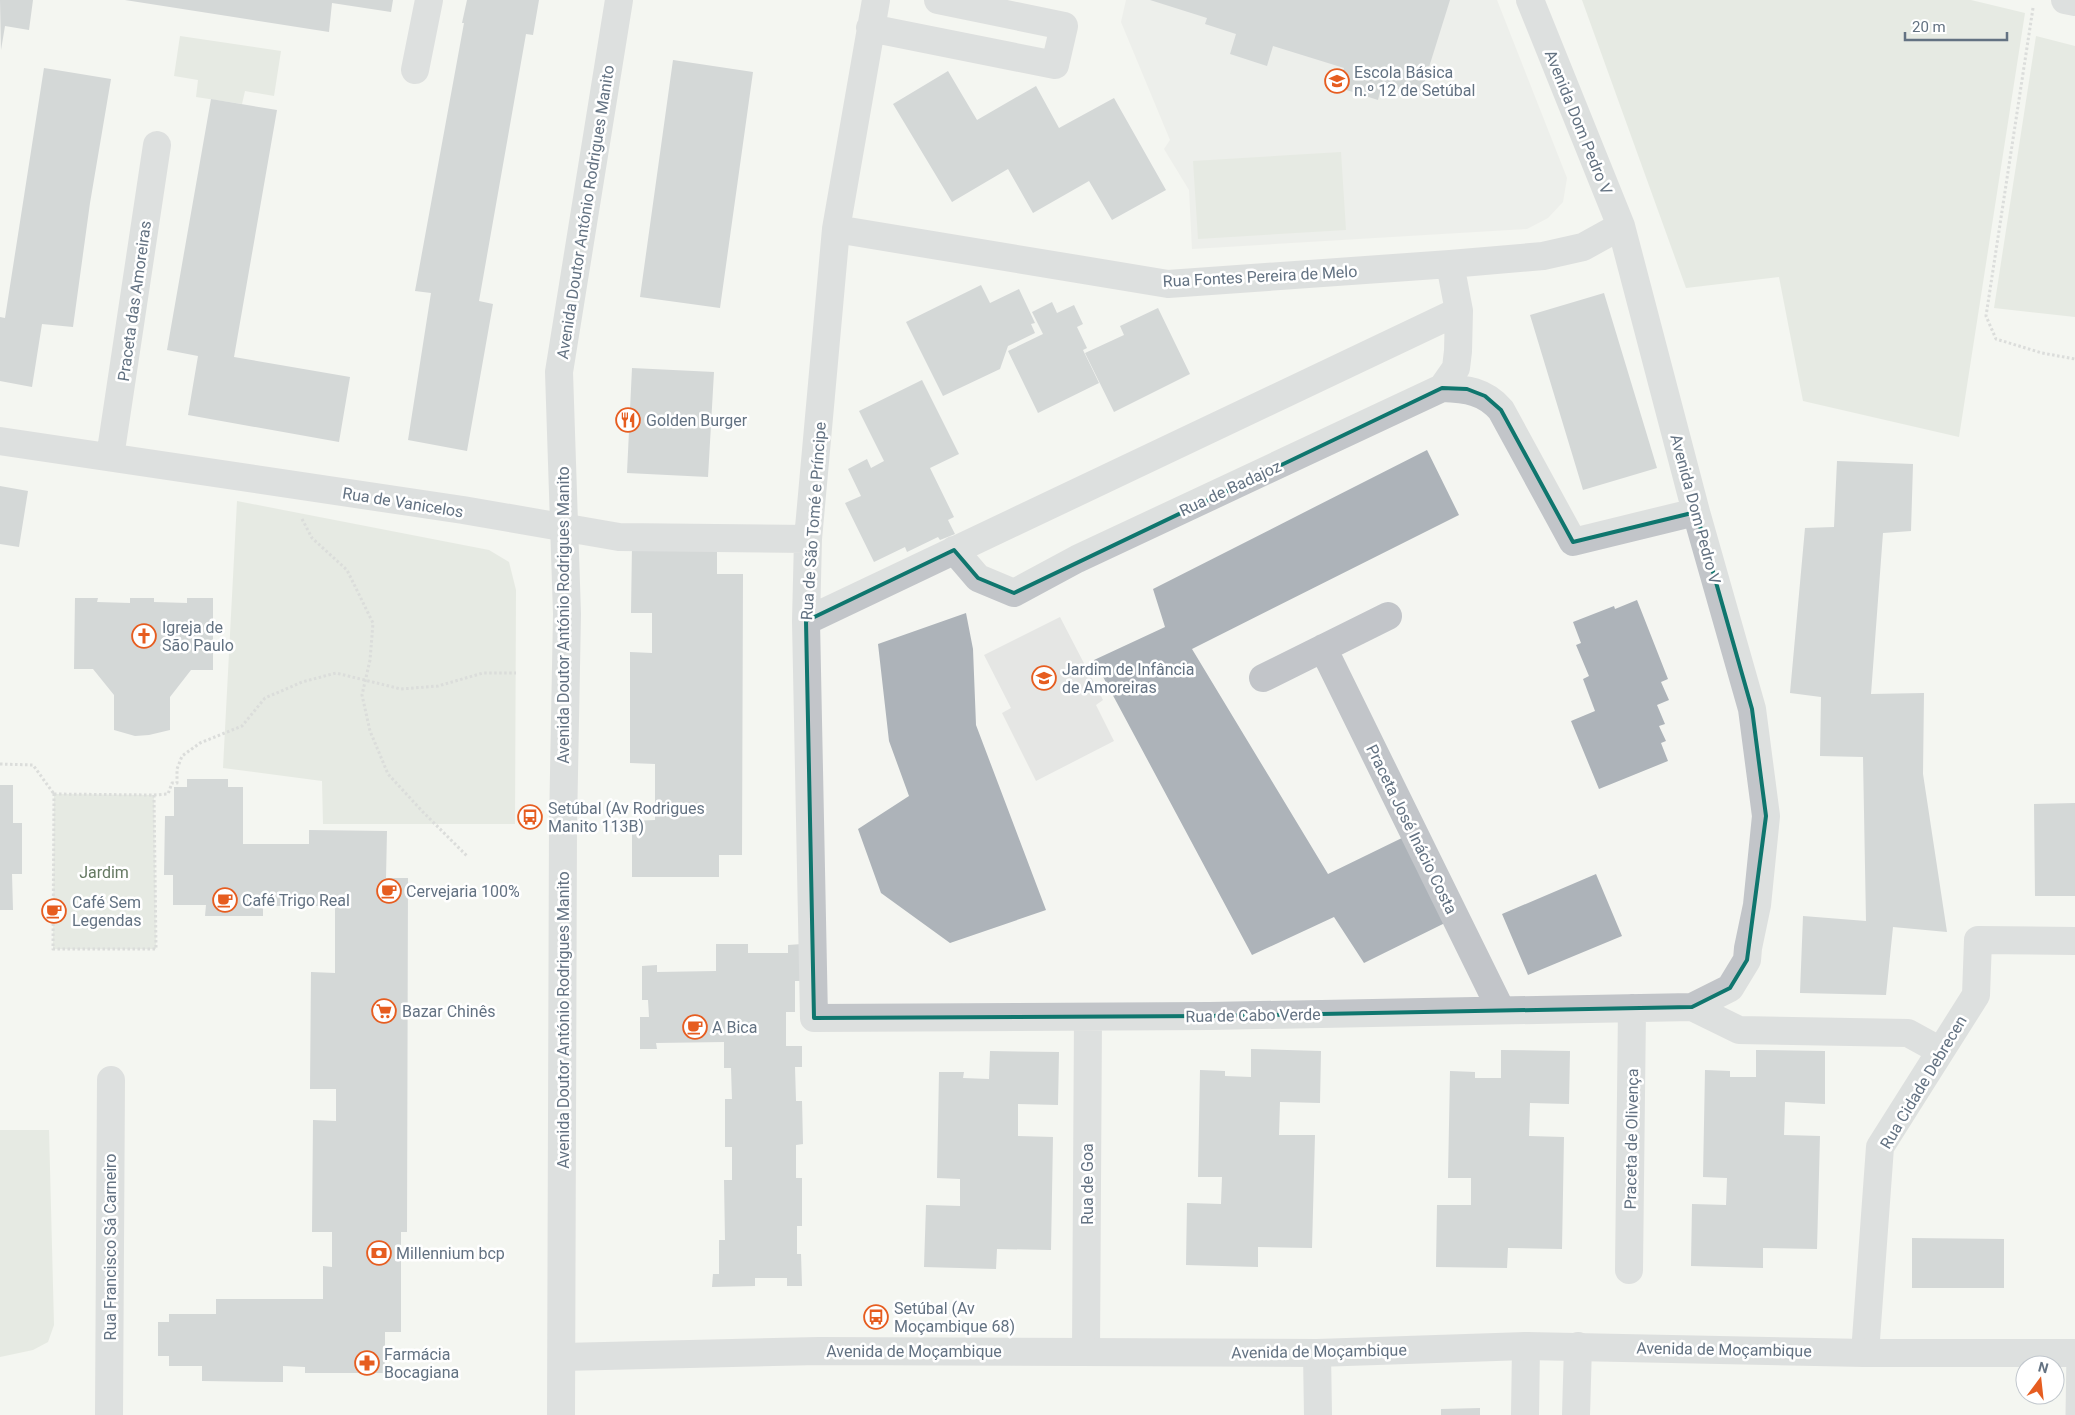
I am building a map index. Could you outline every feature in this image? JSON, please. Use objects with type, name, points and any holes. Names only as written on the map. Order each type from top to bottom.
[{"type":"street","points":[[415,70],[429,0]]},
{"type":"street","name":"Avenida Doutor António Rodrigues Manito","points":[[562,1415],[563,826],[566,614],[559,372],[619,0]]},
{"type":"street","name":"Rua de São Tomé e Príncipe","points":[[814,1018],[806,621],[808,539],[836,229],[876,0]]},
{"type":"street","points":[[870,28],[1055,65],[1064,26],[938,0]]},
{"type":"street","name":"Avenida Dom Pedro V","points":[[1530,0],[1621,226],[1696,512],[1752,709],[1766,816],[1758,897],[1747,960],[1730,988],[1692,1007]]},
{"type":"street","points":[[2065,0],[2075,2]]},
{"type":"street","name":"Praceta das Amoreiras","points":[[110,457],[157,145]]},
{"type":"street","name":"Rua Fontes Pereira de Melo","points":[[836,229],[1168,284],[1543,256],[1571,251],[1593,243],[1621,226]]},
{"type":"street","points":[[1442,388],[1456,368],[1459,311],[1450,264]]},
{"type":"street","points":[[806,621],[1459,311]]},
{"type":"street","points":[[1442,388],[1479,393],[1492,400],[1501,410],[1573,542],[1696,512]]},
{"type":"street","name":"Rua de Badajoz","points":[[954,550],[978,578],[1014,593],[1077,559],[1442,388]]},
{"type":"street","name":"Rua de Vanicelos","points":[[0,441],[283,483],[619,537],[808,539]]},
{"type":"street","points":[[1263,678],[1388,616]]},
{"type":"street","name":"Praceta José Inácio Costa","points":[[1323,648],[1501,1010]]},
{"type":"street","name":"Rua Cidade Debrecen","points":[[1864,1353],[1880,1147],[1939,1050],[1976,995],[1978,940],[2075,941]]},
{"type":"street","points":[[1692,1007],[1739,1030],[1908,1033],[1939,1050]]},
{"type":"street","name":"Rua de Cabo Verde","points":[[814,1018],[1088,1017],[1692,1007]]},
{"type":"street","name":"Praceta de Olivença","points":[[1629,1270],[1632,1008]]},
{"type":"street","name":"Rua de Goa","points":[[1086,1351],[1088,1017]]},
{"type":"street","name":"Rua Francisco Sá Carneiro","points":[[109,1415],[111,1080]]},
{"type":"street","points":[[1525,1415],[1526,1346]]},
{"type":"street","name":"Avenida de Moçambique","points":[[562,1357],[819,1351],[1317,1353],[1526,1346],[1864,1353],[2074,1353]]},
{"type":"street","points":[[1576,1415],[1578,1346]]},
{"type":"street","points":[[1317,1353],[1318,1415]]},
{"type":"lane","points":[[2073,1415],[2074,1353]]},
{"type":"path","points":[[2034,0],[1986,316],[1996,339],[2042,353],[2075,359]]},
{"type":"path","points":[[283,483],[312,538],[347,570],[373,623],[370,660],[362,695],[370,731],[388,774],[468,857]]},
{"type":"path","points":[[54,794],[168,794],[172,783],[177,783],[177,769],[182,756],[200,743],[242,726],[265,698],[302,682],[336,673],[401,688],[438,686],[484,673],[516,673]]},
{"type":"path","points":[[0,764],[33,765],[54,794],[53,949],[156,948],[154,795]]},
{"type":"highlighted area","points":[[1442,388],[1467,389],[1485,396],[1501,410],[1573,542],[1696,512],[1752,709],[1766,816],[1747,960],[1730,988],[1692,1007],[1210,1016],[814,1018],[806,621],[954,550],[978,578],[1014,593]]},
{"type":"shaded area","name":"Escola Básica n.º 12 de Setúbal","points":[[1126,0],[1497,0],[1567,178],[1563,202],[1548,218],[1527,229],[1192,249],[1189,190],[1164,149],[1170,140],[1121,22]]},
{"type":"shaded area","name":"Jardim de Infância de Amoreiras","points":[[1060,617],[1103,700],[1096,705],[1114,741],[1036,781],[1002,713],[1011,708],[984,655]]},
{"type":"green space","points":[[1582,0],[1971,0],[2025,13],[1959,437],[1803,401],[1779,277],[1686,288]]},
{"type":"green space","points":[[180,36],[281,51],[274,96],[245,91],[242,104],[196,97],[198,80],[174,76]]},
{"type":"green space","points":[[2036,36],[2075,46],[2075,317],[1994,308]]},
{"type":"green space","points":[[1341,152],[1346,230],[1198,239],[1193,161]]},
{"type":"green space","points":[[237,501],[489,550],[509,562],[516,590],[515,824],[323,824],[322,781],[223,768]]},
{"type":"green space","name":"Jardim","points":[[54,794],[154,795],[156,949],[53,949]]},
{"type":"green space","points":[[0,1130],[49,1130],[54,1325],[48,1342],[33,1350],[0,1357]]},
{"type":"building","points":[[0,0],[33,0],[29,30],[5,26],[1,50]]},
{"type":"building","points":[[125,0],[393,0],[391,12],[332,3],[329,32]]},
{"type":"building","points":[[467,0],[539,0],[533,35],[526,34],[479,301],[493,304],[467,451],[408,440],[431,293],[415,291]]},
{"type":"building","points":[[1150,0],[1450,0],[1420,96],[1382,84],[1378,100],[1337,87],[1344,68],[1273,46],[1267,66],[1230,54],[1236,34],[1205,24],[1207,18]]},
{"type":"building","points":[[673,60],[753,72],[720,308],[640,297]]},
{"type":"building","points":[[44,68],[111,79],[90,203],[73,327],[42,324],[32,387],[0,381],[0,317],[5,318]]},
{"type":"building","points":[[948,71],[977,120],[1036,86],[1059,128],[1114,98],[1166,190],[1112,220],[1089,181],[1033,213],[1008,169],[952,202],[893,104]]},
{"type":"building","points":[[211,99],[277,110],[234,357],[350,377],[339,442],[188,415],[198,356],[167,350]]},
{"type":"building","points":[[981,285],[990,303],[1019,289],[1035,323],[1031,324],[1035,333],[1008,346],[1000,369],[943,396],[906,322]]},
{"type":"building","points":[[1604,293],[1657,468],[1583,490],[1530,315]]},
{"type":"building","points":[[1052,302],[1057,313],[1074,305],[1083,324],[1077,327],[1087,348],[1083,350],[1099,383],[1038,413],[1008,351],[1043,334],[1032,312]]},
{"type":"building","points":[[1158,308],[1190,374],[1114,412],[1085,353],[1124,335],[1120,326]]},
{"type":"building","points":[[632,368],[714,372],[708,477],[627,473]]},
{"type":"building","points":[[922,380],[959,454],[930,468],[954,517],[948,520],[955,534],[940,540],[938,537],[907,552],[905,547],[874,562],[845,503],[861,496],[848,469],[867,459],[871,468],[884,461],[859,411]]},
{"type":"building","points":[[1427,450],[1459,515],[1192,649],[1328,874],[1406,836],[1451,920],[1364,963],[1334,917],[1252,955],[1094,660],[1165,627],[1153,589]]},
{"type":"building","points":[[1837,461],[1913,464],[1911,531],[1883,533],[1871,694],[1924,693],[1923,774],[1947,932],[1893,927],[1886,995],[1800,993],[1803,916],[1866,921],[1863,757],[1820,756],[1821,697],[1790,693],[1805,528],[1834,527]]},
{"type":"building","points":[[0,486],[28,491],[19,547],[0,544]]},
{"type":"building","points":[[632,545],[717,545],[717,574],[743,574],[742,855],[719,855],[719,877],[632,877],[632,821],[655,820],[655,764],[630,763],[630,652],[652,653],[652,613],[631,613]]},
{"type":"building","name":"Igreja de São Paulo","points":[[75,598],[98,598],[97,602],[130,603],[130,598],[154,598],[154,602],[187,603],[187,598],[213,598],[213,670],[191,670],[170,697],[170,730],[135,736],[114,730],[114,695],[93,669],[74,669]]},
{"type":"building","points":[[1637,600],[1668,679],[1661,682],[1669,700],[1657,705],[1665,724],[1659,726],[1666,741],[1661,743],[1668,761],[1599,789],[1571,721],[1595,711],[1583,679],[1589,676],[1576,645],[1581,643],[1573,622],[1614,606],[1615,609]]},
{"type":"building","points":[[966,613],[973,649],[976,725],[1046,910],[950,943],[881,893],[858,829],[909,796],[889,741],[878,644]]},
{"type":"building","points":[[187,779],[228,779],[228,787],[243,787],[243,844],[309,844],[309,830],[387,831],[386,878],[408,878],[407,1232],[401,1232],[401,1332],[385,1332],[385,1373],[305,1373],[305,1367],[283,1366],[283,1382],[202,1381],[202,1366],[169,1366],[169,1356],[158,1356],[158,1322],[169,1322],[169,1314],[216,1314],[216,1299],[323,1299],[323,1266],[332,1267],[332,1232],[312,1232],[313,1120],[336,1121],[336,1089],[310,1089],[311,972],[335,973],[335,906],[263,906],[263,916],[205,916],[206,905],[173,905],[173,875],[164,875],[165,816],[174,816],[174,787],[187,787]]},
{"type":"building","points":[[0,785],[13,785],[13,823],[22,823],[22,874],[12,874],[13,910],[0,910]]},
{"type":"building","points":[[2075,803],[2075,896],[2035,896],[2034,804]]},
{"type":"building","points":[[1596,874],[1622,936],[1528,975],[1502,914]]},
{"type":"building","points":[[716,944],[748,944],[748,953],[788,953],[788,945],[802,944],[803,981],[795,981],[795,1012],[786,1012],[786,1046],[802,1046],[802,1067],[795,1067],[796,1101],[802,1101],[803,1144],[796,1145],[796,1178],[802,1178],[802,1226],[797,1226],[797,1254],[801,1254],[802,1286],[787,1286],[787,1278],[755,1278],[755,1286],[712,1287],[713,1274],[719,1274],[719,1240],[725,1240],[724,1180],[732,1180],[732,1147],[725,1147],[725,1099],[732,1099],[731,1068],[724,1068],[724,1042],[656,1043],[657,1049],[640,1049],[640,1017],[649,1017],[648,1000],[642,1000],[642,966],[657,965],[657,972],[716,971]]},
{"type":"building","points":[[1251,1049],[1321,1051],[1320,1103],[1280,1102],[1279,1135],[1315,1135],[1312,1248],[1258,1247],[1258,1267],[1186,1265],[1187,1203],[1221,1204],[1222,1177],[1198,1177],[1200,1070],[1225,1071],[1225,1076],[1251,1077]]},
{"type":"building","points":[[1501,1050],[1570,1051],[1569,1104],[1530,1103],[1529,1136],[1564,1137],[1562,1249],[1508,1248],[1507,1268],[1436,1267],[1437,1205],[1471,1205],[1471,1178],[1448,1178],[1450,1071],[1475,1072],[1475,1078],[1501,1078]]},
{"type":"building","points":[[1756,1050],[1825,1051],[1825,1104],[1785,1102],[1784,1135],[1820,1136],[1817,1249],[1763,1248],[1763,1268],[1691,1266],[1692,1204],[1726,1205],[1727,1178],[1703,1177],[1705,1070],[1730,1071],[1730,1077],[1756,1077]]},
{"type":"building","points":[[990,1051],[1059,1052],[1058,1105],[1018,1104],[1018,1136],[1053,1137],[1051,1250],[997,1249],[996,1269],[924,1267],[926,1205],[960,1206],[960,1179],[937,1178],[939,1072],[964,1072],[963,1078],[989,1079]]},
{"type":"building","points":[[1912,1238],[2004,1239],[2004,1288],[1912,1288]]},
{"type":"building","points":[[1480,1408],[1480,1415],[1441,1415],[1441,1409]]},
{"type":"place","name":"Escola Básica n.º 12 de Setúbal","points":[[1337,81]]},
{"type":"place","name":"Golden Burger","points":[[628,420]]},
{"type":"place","name":"Igreja de São Paulo","points":[[144,636]]},
{"type":"place","name":"Jardim de Infância de Amoreiras","points":[[1044,678]]},
{"type":"place","name":"Setúbal (Av Rodrigues Manito 113B)","points":[[530,817]]},
{"type":"place","name":"Cervejaria 100%","points":[[389,891]]},
{"type":"place","name":"Café Trigo Real","points":[[225,900]]},
{"type":"place","name":"Café Sem Legendas","points":[[54,911]]},
{"type":"place","name":"Bazar Chinês","points":[[384,1011]]},
{"type":"place","name":"A Bica","points":[[695,1027]]},
{"type":"place","name":"Millennium bcp","points":[[379,1253]]},
{"type":"place","name":"Setúbal (Av Moçambique 68)","points":[[876,1317]]},
{"type":"place","name":"Farmácia Bocagiana","points":[[367,1363]]}]
